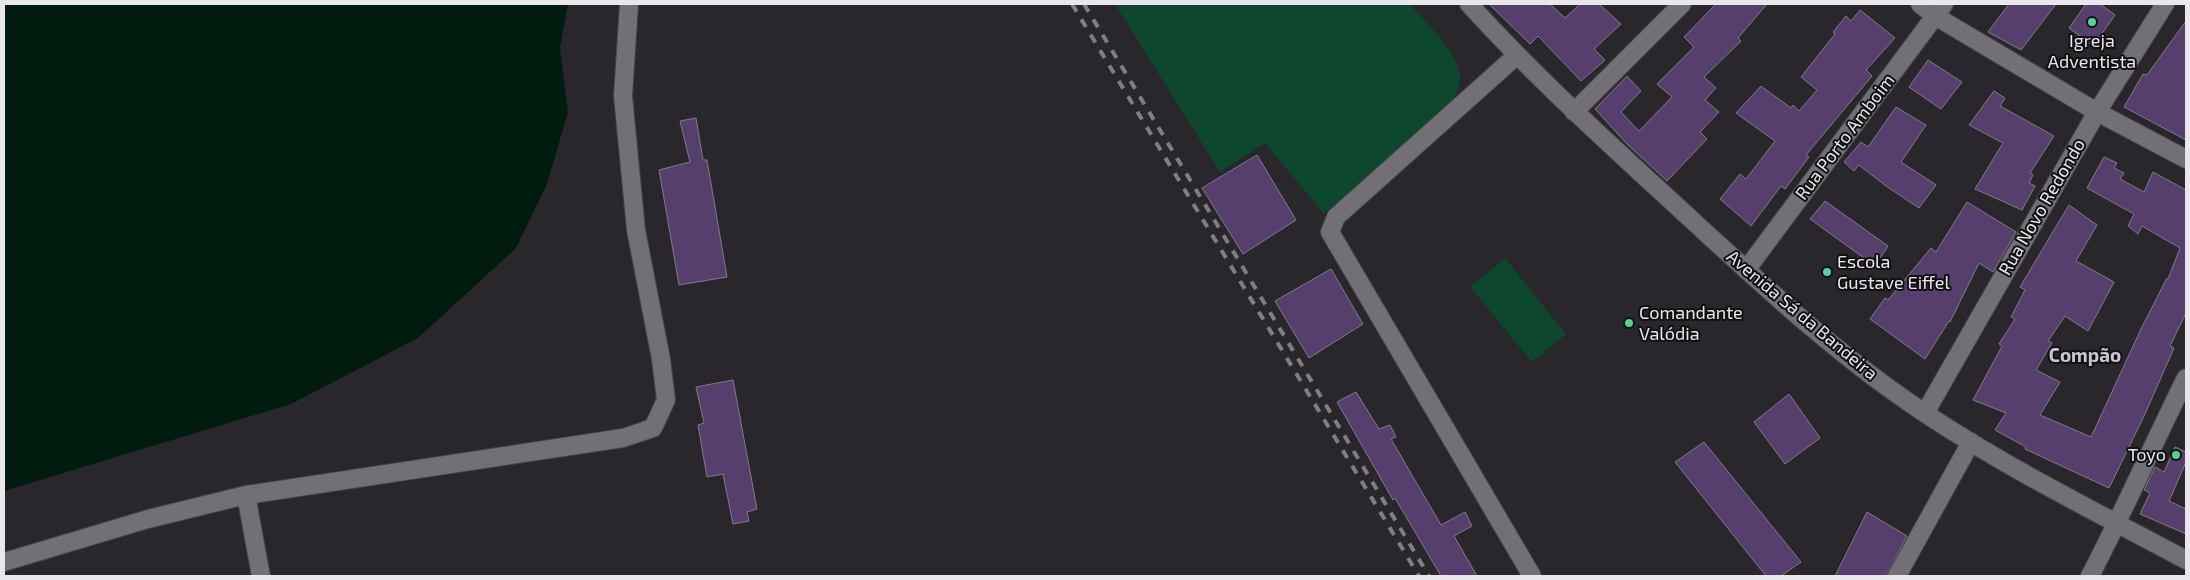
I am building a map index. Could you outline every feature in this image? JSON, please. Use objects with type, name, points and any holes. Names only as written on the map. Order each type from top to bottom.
[{"type":"street","points":[[4,562],[148,519],[246,495],[623,438],[653,428],[666,400],[661,359],[636,230],[624,106],[629,4]]},
{"type":"street","name":"Avenida Sá da Bandeira","points":[[1469,4],[1516,56],[1574,112],[1746,270],[1827,340],[1925,413],[2028,477],[2186,560]]},
{"type":"street","points":[[1574,112],[1682,4]]},
{"type":"street","points":[[1920,4],[1939,10],[2097,112],[2186,159]]},
{"type":"street","name":"Rua Novo Redondo","points":[[1925,413],[2097,112],[2165,4]]},
{"type":"street","name":"Rua Porto Amboim","points":[[1746,270],[1939,10]]},
{"type":"street","points":[[1516,56],[1336,217],[1330,232],[1532,576]]},
{"type":"street","points":[[2090,576],[2118,524],[2186,378]]},
{"type":"street","points":[[1897,576],[1971,442]]},
{"type":"street","points":[[246,495],[261,576]]},
{"type":"green space","points":[[1115,4],[1410,4],[1450,51],[1456,62],[1460,82],[1451,104],[1324,214],[1265,143],[1220,172]]},
{"type":"green space","points":[[1505,258],[1566,334],[1532,362],[1470,287]]},
{"type":"shaded area","points":[[4,4],[568,4],[560,48],[568,112],[547,184],[516,248],[418,338],[291,404],[4,491]]},
{"type":"building","points":[[1489,4],[1550,4],[1565,18],[1580,4],[1599,4],[1621,24],[1594,49],[1605,60],[1581,81],[1538,36],[1530,44]]},
{"type":"building","points":[[1716,4],[1767,4],[1738,38],[1741,41],[1704,77],[1716,88],[1705,100],[1719,112],[1700,132],[1707,139],[1667,181],[1627,144],[1595,109],[1627,76],[1641,91],[1621,112],[1639,131],[1672,97],[1657,84],[1694,47],[1684,37]]},
{"type":"building","points":[[2009,4],[2056,4],[2021,50],[1988,32]]},
{"type":"building","name":"Igreja Adventista","points":[[2086,4],[2100,4],[2115,15],[2093,46],[2069,28]]},
{"type":"building","points":[[1860,10],[1895,38],[1866,70],[1872,76],[1806,155],[1809,157],[1785,189],[1781,186],[1751,226],[1720,199],[1740,174],[1746,179],[1775,141],[1736,113],[1761,86],[1791,108],[1793,105],[1799,111],[1817,90],[1801,77],[1835,34],[1833,32],[1846,16],[1851,21]]},
{"type":"building","points":[[2186,21],[2186,140],[2124,107],[2143,74],[2147,75]]},
{"type":"building","points":[[1928,60],[1962,82],[1941,109],[1909,87]]},
{"type":"building","points":[[1994,91],[2005,98],[2000,106],[2054,136],[2030,173],[2033,175],[2029,183],[2035,186],[2022,210],[1975,189],[2003,143],[1969,125]]},
{"type":"building","points":[[1896,107],[1926,125],[1901,162],[1936,185],[1919,208],[1859,165],[1854,171],[1844,162],[1861,142],[1868,147]]},
{"type":"building","points":[[696,118],[703,160],[707,160],[727,277],[679,285],[659,170],[690,162],[680,121]]},
{"type":"building","points":[[1257,155],[1296,220],[1243,254],[1202,188]]},
{"type":"building","points":[[2104,157],[2117,163],[2114,168],[2124,173],[2120,179],[2144,192],[2153,172],[2186,190],[2186,313],[2170,346],[2174,348],[2145,414],[2109,488],[2025,449],[2026,447],[1995,430],[2006,413],[1973,400],[2002,346],[1999,344],[2015,319],[2011,317],[2025,290],[2020,287],[2069,205],[2097,225],[2076,261],[2114,282],[2088,331],[2065,316],[2048,341],[2052,343],[2036,370],[2060,382],[2040,415],[2091,437],[2141,329],[2168,279],[2180,248],[2142,226],[2138,234],[2128,226],[2134,214],[2087,188]]},
{"type":"building","points":[[1825,201],[1888,246],[1875,266],[1810,219]]},
{"type":"building","points":[[1967,202],[2016,232],[1993,272],[1979,263],[1950,322],[1925,359],[1870,319],[1885,298],[1888,300],[1931,248],[1936,252]]},
{"type":"building","points":[[1331,269],[1363,324],[1309,358],[1275,301]]},
{"type":"building","points":[[733,380],[757,509],[747,512],[749,521],[733,524],[723,474],[707,477],[698,425],[704,423],[696,387]]},
{"type":"building","points":[[1356,392],[1379,429],[1390,425],[1396,437],[1391,439],[1441,525],[1465,512],[1472,526],[1454,536],[1477,576],[1441,576],[1395,498],[1393,500],[1337,402]]},
{"type":"building","points":[[1789,394],[1820,438],[1785,464],[1754,422]]},
{"type":"building","points":[[1704,442],[1801,562],[1781,576],[1766,576],[1675,462]]},
{"type":"building","points":[[2175,447],[2186,452],[2186,462],[2169,501],[2186,509],[2186,534],[2140,514],[2150,493],[2144,490],[2155,467],[2164,472]]},
{"type":"building","points":[[1867,512],[1907,536],[1886,576],[1835,576]]},
{"type":"railway","points":[[1072,4],[1419,576]]},
{"type":"railway","points":[[1084,4],[1429,576]]},
{"type":"place","name":"Igreja Adventista","points":[[2092,22]]},
{"type":"place","name":"Escola Gustave Eiffel","points":[[1827,272]]},
{"type":"place","name":"Comandante Valódia","points":[[1629,323]]},
{"type":"place","name":"Toyo","points":[[2176,455]]},
{"type":"district","name":"Compão","points":[[2085,355]]}]
